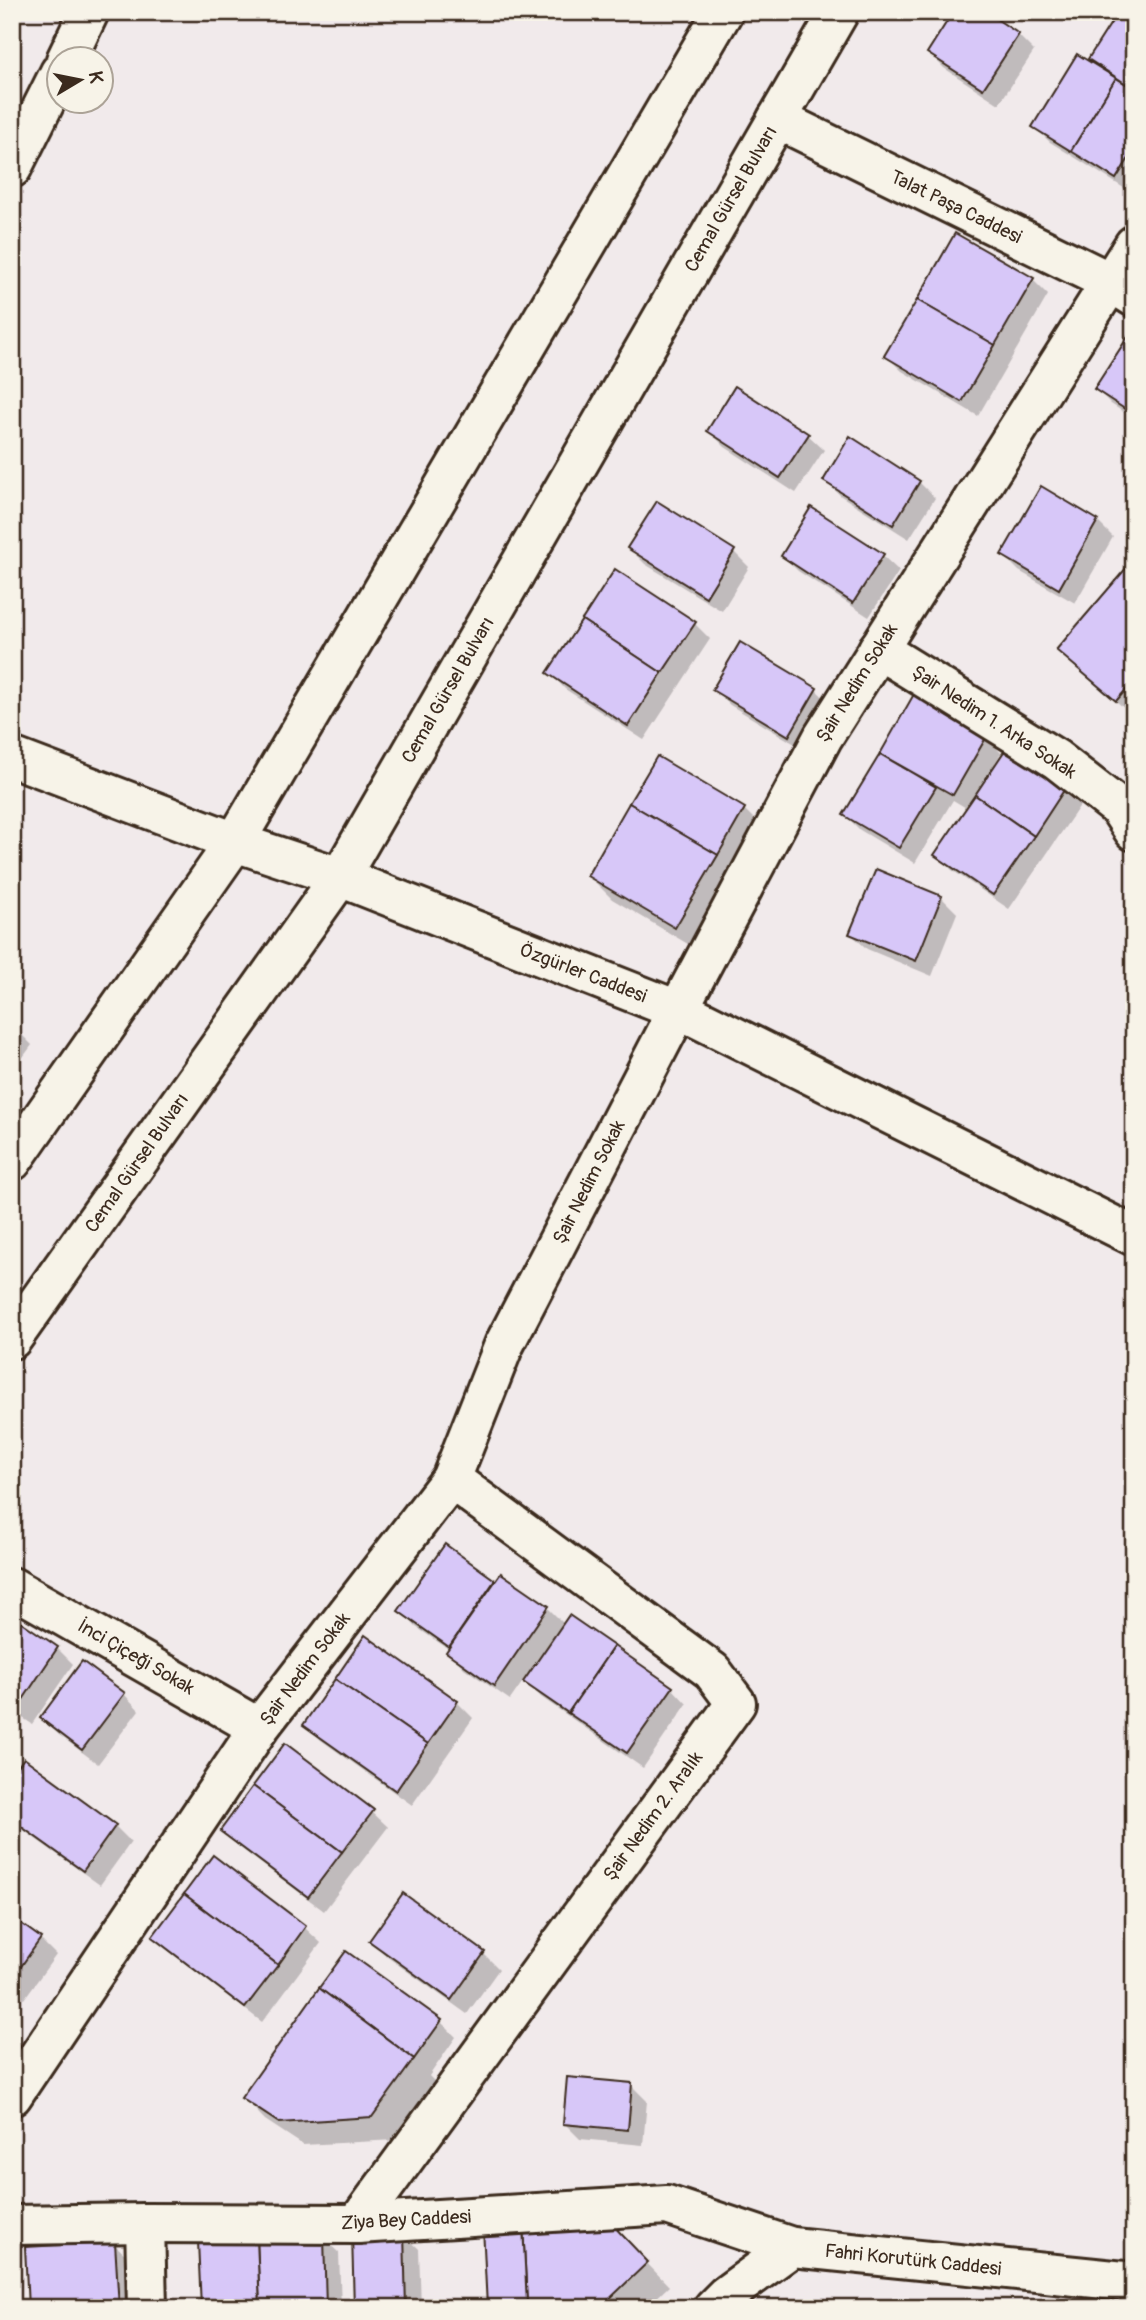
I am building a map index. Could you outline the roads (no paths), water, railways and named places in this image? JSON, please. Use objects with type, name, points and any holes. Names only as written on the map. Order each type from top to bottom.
[{"type":"street","points":[[73,46],[89,12]]},
{"type":"street","points":[[12,1161],[235,842],[723,12]]},
{"type":"street","name":"Cemal Gürsel Bulvarı","points":[[12,1339],[340,877],[839,12]]},
{"type":"street","points":[[16,150],[46,97]]},
{"type":"street","name":"Talat Paşa Caddesi","points":[[777,119],[1122,290]]},
{"type":"street","name":"Şair Nedim Sokak","points":[[12,2096],[260,1728],[451,1479],[504,1345],[823,737],[878,649],[1122,290],[1134,245]]},
{"type":"street","name":"Şair Nedim 1. Arka Sokak","points":[[878,649],[1056,759],[1119,808],[1134,831]]},
{"type":"street","name":"Özgürler Caddesi","points":[[12,757],[235,842],[340,877],[678,1010],[1134,1236]]},
{"type":"street","name":"Şair Nedim 2. Aralık","points":[[357,2224],[736,1703],[712,1671],[451,1479]]},
{"type":"street","name":"İnci Çiçeği Sokak","points":[[12,1587],[260,1728]]},
{"type":"street","name":"Ziya Bey Caddesi","points":[[12,2225],[357,2224],[667,2205],[792,2247]]},
{"type":"street","points":[[145,2223],[147,2308]]},
{"type":"street","points":[[713,2308],[726,2295],[792,2247]]},
{"type":"street","name":"Fahri Korutürk Caddesi","points":[[792,2247],[1134,2282]]}]
